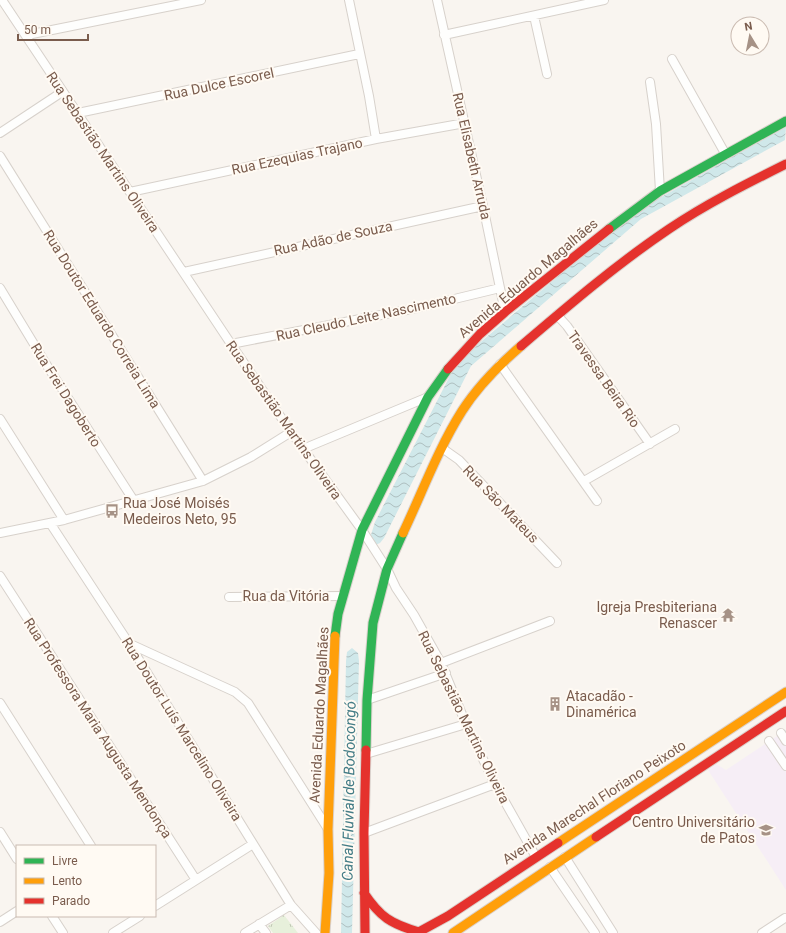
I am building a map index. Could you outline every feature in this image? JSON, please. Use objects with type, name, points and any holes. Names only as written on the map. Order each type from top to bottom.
[{"type":"main road","name":"Avenida Eduardo Magalhães","points":[[325,933],[329,874],[328,830],[335,634],[343,596],[362,530],[428,397],[460,355],[480,334],[598,236],[660,191],[726,156],[786,121]]},
{"type":"main road","points":[[365,933],[364,833],[367,700],[373,623],[387,569],[442,448],[462,411],[500,364],[557,315],[630,256],[670,228],[720,198],[786,164]]},
{"type":"main road","name":"Avenida Marechal Floriano Peixoto","points":[[418,933],[448,916],[786,692]]},
{"type":"main road","name":"Avenida Marechal Floriano Peixoto","points":[[453,933],[786,711]]},
{"type":"main road","points":[[364,893],[373,907],[384,919],[395,926],[418,933]]},
{"type":"street","name":"Rua Sebastião Martins Oliveira","points":[[2,0],[27,35],[62,92],[78,113],[230,344],[303,449],[362,530],[387,569],[396,588],[414,615],[441,663],[466,724],[495,784],[536,857]]},
{"type":"street","points":[[27,35],[201,0]]},
{"type":"street","points":[[349,0],[359,54],[369,96],[376,139]]},
{"type":"street","name":"Rua Elisabeth Arruda","points":[[437,0],[484,206],[505,312]]},
{"type":"street","points":[[444,35],[604,0]]},
{"type":"street","points":[[534,16],[547,74]]},
{"type":"street","name":"Rua Dulce Escorel","points":[[78,113],[359,54]]},
{"type":"street","points":[[672,59],[726,156]]},
{"type":"street","points":[[650,82],[657,139],[660,191]]},
{"type":"street","points":[[0,133],[62,92]]},
{"type":"street","name":"Rua Ezequias Trajano","points":[[130,192],[376,139],[465,123]]},
{"type":"street","name":"Rua Doutor Eduardo Correia Lima","points":[[0,156],[203,481]]},
{"type":"street","name":"Rua Adão de Souza","points":[[184,272],[249,256],[484,206]]},
{"type":"street","name":"Rua Frei Dagoberto","points":[[0,288],[46,364],[134,502]]},
{"type":"street","name":"Rua Cleudo Leite Nascimento","points":[[230,344],[417,308],[500,288]]},
{"type":"street","name":"Travessa Beira Rio","points":[[557,315],[567,326],[650,444]]},
{"type":"street","points":[[500,364],[597,501]]},
{"type":"street","points":[[303,449],[428,397]]},
{"type":"street","points":[[0,419],[64,520]]},
{"type":"street","points":[[584,481],[675,429]]},
{"type":"street","points":[[0,533],[64,520],[134,502],[203,481],[251,457],[291,432]]},
{"type":"street","name":"Rua São Mateus","points":[[442,448],[459,460],[558,563]]},
{"type":"street","name":"Rua Doutor Luís Marcelino Oliveira","points":[[50,522],[128,642],[291,905],[316,933]]},
{"type":"street","name":"Rua Professora Maria Augusta Mendonça","points":[[0,576],[196,880]]},
{"type":"street","name":"Rua da Vitória","points":[[229,597],[343,596]]},
{"type":"street","points":[[441,663],[550,620]]},
{"type":"street","points":[[128,642],[235,692],[242,697],[248,703],[328,830]]},
{"type":"street","points":[[367,700],[446,673]]},
{"type":"street","points":[[0,703],[90,845]]},
{"type":"street","points":[[366,754],[466,724]]},
{"type":"street","points":[[781,733],[786,742]]},
{"type":"street","points":[[769,741],[786,766]]},
{"type":"street","points":[[364,833],[495,784]]},
{"type":"street","points":[[1,835],[16,858]]},
{"type":"street","points":[[156,905],[253,844]]},
{"type":"street","points":[[565,857],[613,933]]},
{"type":"street","points":[[550,867],[595,933]]},
{"type":"street","points":[[244,933],[291,905]]},
{"type":"street","points":[[0,922],[16,912]]},
{"type":"street","points":[[53,917],[63,933]]},
{"type":"street","points":[[113,933],[138,917]]},
{"type":"street","points":[[762,933],[785,918]]},
{"type":"street","points":[[259,924],[266,933]]},
{"type":"shaded area","name":"Centro Universitário de Patos","points":[[786,730],[786,890],[708,770],[716,764],[726,770]]},
{"type":"green space","points":[[284,915],[298,933],[273,933],[268,926]]},
{"type":"water","points":[[786,127],[785,140],[641,219],[471,366],[384,538],[380,543],[373,546],[370,538],[375,522],[457,362],[633,213]]},
{"type":"water","name":"Canal Fluvial de Bodocongó","points":[[352,648],[358,653],[359,661],[352,933],[341,933],[346,661],[347,652]]},
{"type":"traffic: fast","points":[[609,229],[660,191],[786,121]]},
{"type":"traffic: fast","points":[[335,636],[338,614],[362,530],[428,397],[448,369]]},
{"type":"traffic: fast","points":[[366,750],[367,700],[373,623],[387,569],[403,533]]},
{"type":"traffic: slow","points":[[403,533],[438,456],[462,411],[489,376],[521,346]]},
{"type":"traffic: slow","points":[[325,933],[329,873],[328,829],[335,636]]},
{"type":"traffic: slow","points":[[558,843],[786,692]]},
{"type":"traffic: slow","points":[[453,933],[596,837]]},
{"type":"traffic: jam","points":[[521,346],[575,300],[650,242],[712,203],[786,164]]},
{"type":"traffic: jam","points":[[448,369],[480,334],[505,312],[609,229]]},
{"type":"traffic: jam","points":[[596,837],[786,711]]},
{"type":"traffic: jam","points":[[365,933],[364,833],[366,750]]},
{"type":"traffic: jam","points":[[417,933],[448,916],[558,843]]},
{"type":"traffic: jam","points":[[364,893],[381,914],[401,926],[419,932]]},
{"type":"place","name":"Rua José Moisés Medeiros Neto, 95","points":[[112,511]]},
{"type":"place","name":"Igreja Presbiteriana Renascer","points":[[728,615]]},
{"type":"place","name":"Atacadão - Dinamérica","points":[[555,704]]},
{"type":"place","name":"Centro Universitário de Patos","points":[[766,830]]}]
